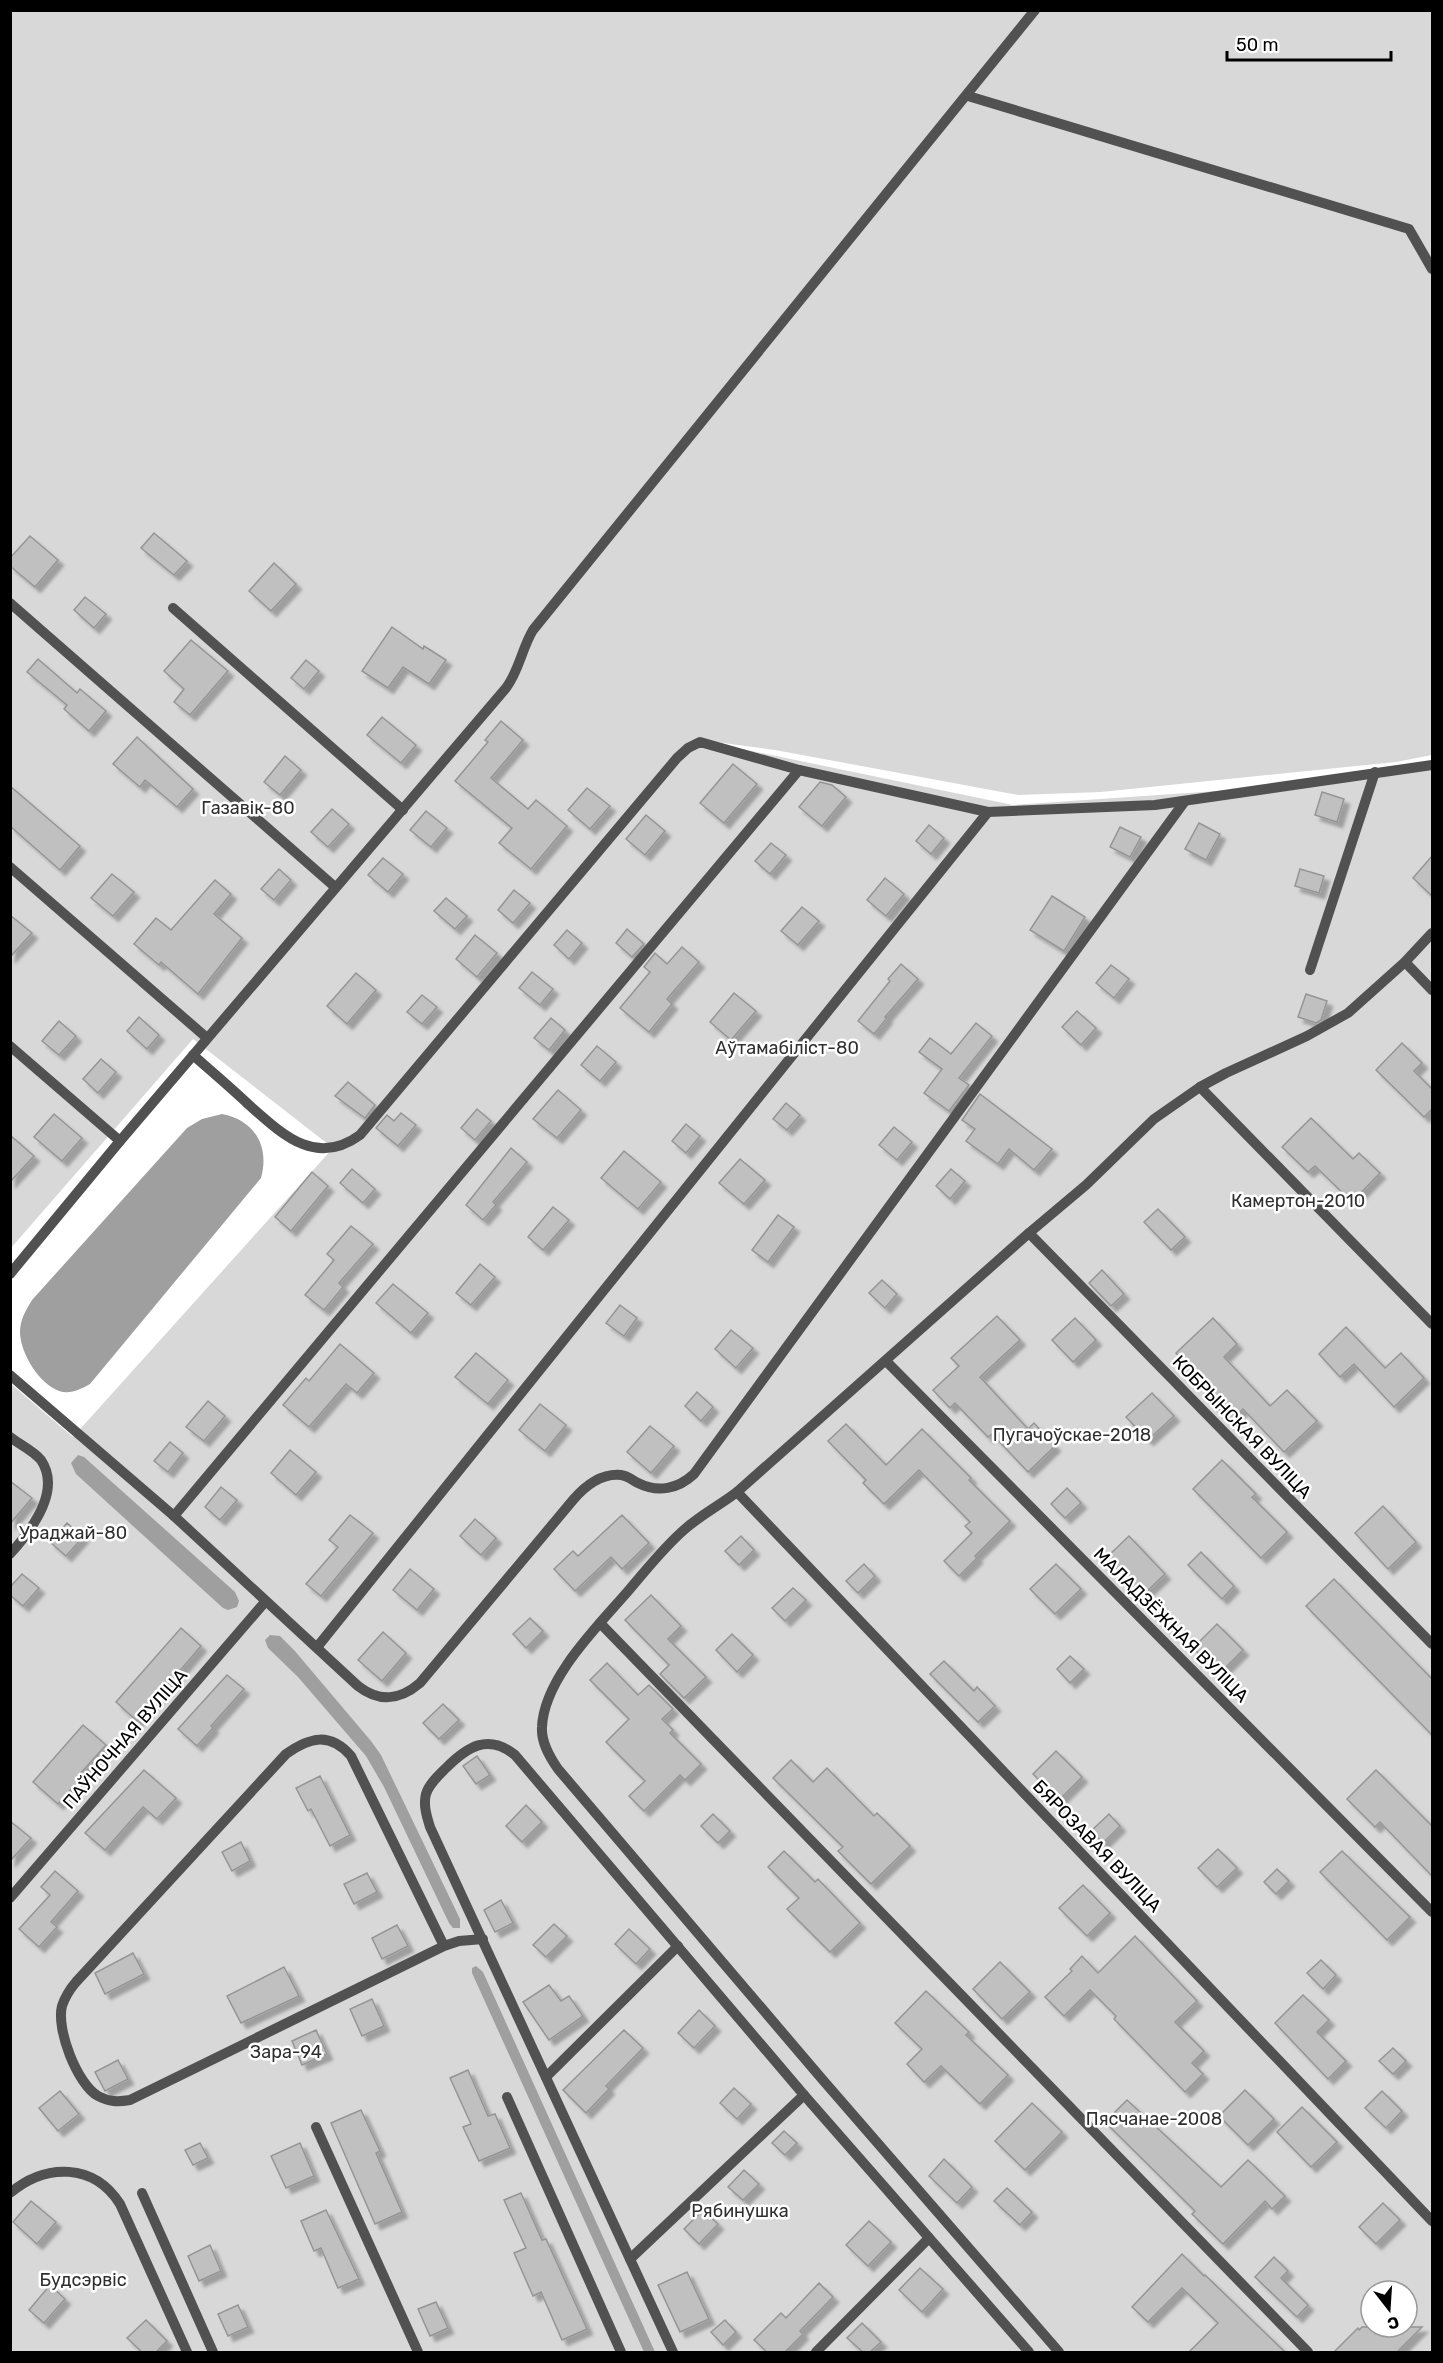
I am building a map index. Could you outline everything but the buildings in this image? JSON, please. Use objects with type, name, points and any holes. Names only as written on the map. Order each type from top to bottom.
[{"type":"lane","points":[[10,1274],[335,886],[403,810],[510,682],[523,647],[533,630],[968,96],[1035,10]]},
{"type":"lane","points":[[968,96],[1409,229],[1432,269]]},
{"type":"lane","points":[[10,603],[335,886]]},
{"type":"lane","points":[[172,608],[403,810]]},
{"type":"lane","points":[[193,1055],[275,1128],[302,1145],[329,1149],[351,1142],[360,1136],[688,748],[700,742],[799,770],[988,812],[1185,801],[1432,765]]},
{"type":"lane","points":[[174,1516],[799,770]]},
{"type":"lane","points":[[1310,970],[1375,772]]},
{"type":"lane","points":[[10,1375],[174,1516],[368,1694],[379,1698],[402,1696],[420,1683],[573,1500],[590,1483],[601,1478],[622,1475],[637,1483],[659,1489],[679,1485],[694,1474],[1185,801]]},
{"type":"lane","points":[[318,1646],[988,812]]},
{"type":"lane","points":[[10,867],[207,1038]]},
{"type":"lane","points":[[1059,2352],[822,2079],[558,1769],[549,1756],[541,1728],[550,1696],[572,1658],[672,1540],[737,1492],[1086,1185],[1155,1119],[1200,1087],[1331,1024],[1364,1000],[1432,933]]},
{"type":"lane","points":[[1405,962],[1432,990]]},
{"type":"lane","points":[[10,1046],[120,1141]]},
{"type":"lane","points":[[1200,1087],[1432,1324]]},
{"type":"lane","name":"КОБРЫНСКАЯ ВУЛІЦА","points":[[1029,1233],[1432,1644]]},
{"type":"lane","name":"МАЛАДЗЁЖНАЯ ВУЛІЦА","points":[[886,1361],[1432,1912]]},
{"type":"lane","points":[[10,1437],[41,1460],[48,1486],[35,1521],[10,1554]]},
{"type":"lane","name":"БЯРОЗАВАЯ ВУЛІЦА","points":[[737,1492],[1432,2221]]},
{"type":"lane","name":"ПАЎНОЧНАЯ ВУЛІЦА","points":[[10,1898],[266,1602]]},
{"type":"lane","points":[[600,1623],[1308,2352]]},
{"type":"lane","points":[[444,1946],[351,1756],[334,1741],[310,1740],[286,1754],[76,1982],[62,2005],[60,2018],[62,2031],[81,2076],[96,2096],[107,2101],[130,2100],[444,1946],[459,1941],[483,1939]]},
{"type":"lane","points":[[672,2352],[430,1827],[425,1800],[433,1781],[457,1757],[476,1746],[497,1744],[515,1755],[804,2095],[1029,2352]]},
{"type":"lane","points":[[546,2077],[678,1946]]},
{"type":"lane","points":[[630,2259],[804,2095]]},
{"type":"lane","points":[[507,2097],[621,2352]]},
{"type":"lane","points":[[316,2127],[418,2352]]},
{"type":"lane","points":[[10,2193],[33,2178],[50,2173],[70,2171],[87,2175],[101,2182],[113,2193],[120,2204],[187,2352]]},
{"type":"lane","points":[[142,2193],[213,2352]]},
{"type":"lane","points":[[816,2352],[929,2238]]},
{"type":"green space","points":[[11,11],[1432,11],[1432,755],[1396,762],[1101,792],[1018,795],[775,750],[694,739],[1013,805],[1261,788],[1432,761],[1432,2352],[11,2352],[11,1384],[73,1437],[333,1148],[193,1039],[11,1248]]},
{"type":"shaded area","points":[[222,1114],[243,1122],[257,1136],[263,1155],[261,1178],[90,1384],[67,1392],[59,1391],[44,1382],[27,1357],[21,1339],[21,1322],[32,1300],[187,1128],[202,1119]]},
{"type":"shaded area","points":[[78,1455],[84,1457],[235,1592],[239,1601],[237,1607],[228,1610],[223,1608],[76,1474],[71,1463]]},
{"type":"shaded area","points":[[270,1635],[280,1636],[294,1650],[381,1755],[460,1919],[460,1928],[453,1928],[449,1923],[384,1787],[366,1756],[298,1677],[268,1648],[265,1640]]},
{"type":"shaded area","points":[[476,1966],[483,1972],[655,2352],[644,2352],[472,1973],[472,1968]]},
{"type":"park label","name":"Газавік-80","points":[[248,808]]},
{"type":"park label","name":"Аўтамабіліст-80","points":[[787,1048]]},
{"type":"park label","name":"Камертон-2010","points":[[1298,1201]]},
{"type":"park label","name":"Пугачоўскае-2018","points":[[1072,1435]]},
{"type":"park label","name":"Ураджай-80","points":[[73,1533]]},
{"type":"park label","name":"Зара-94","points":[[286,2052]]},
{"type":"park label","name":"Пясчанае-2008","points":[[1154,2119]]},
{"type":"park label","name":"Рябинушка","points":[[740,2211]]},
{"type":"park label","name":"Будсэрвіс","points":[[83,2280]]}]
